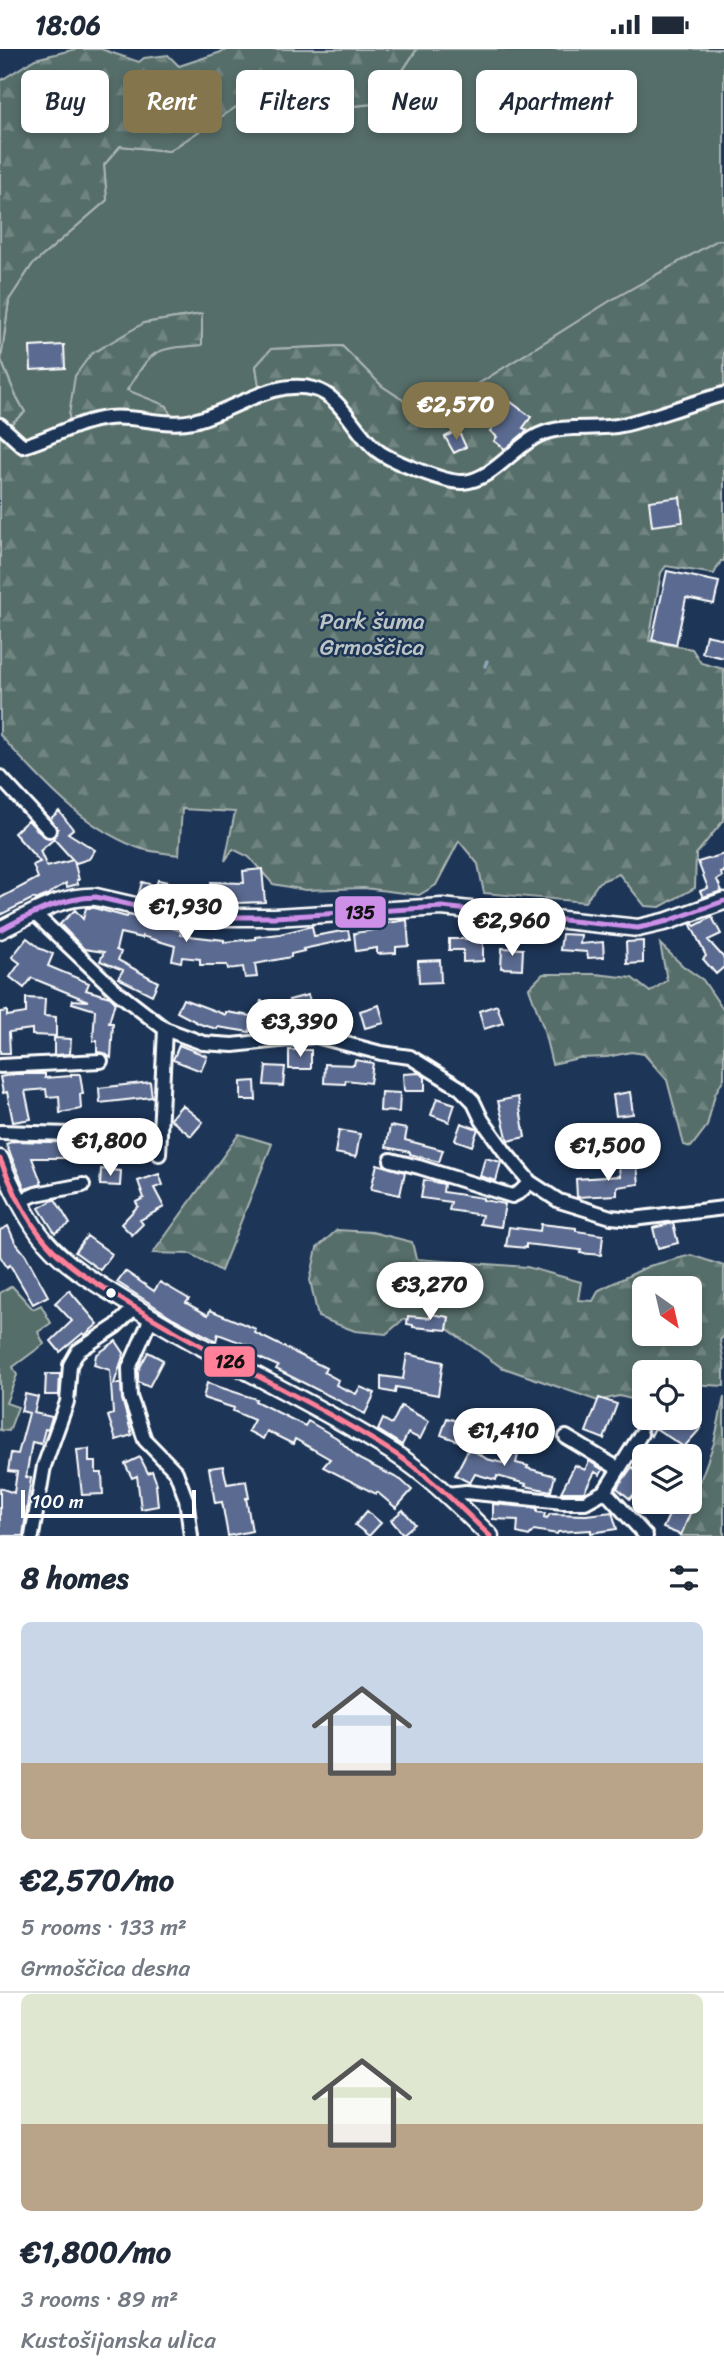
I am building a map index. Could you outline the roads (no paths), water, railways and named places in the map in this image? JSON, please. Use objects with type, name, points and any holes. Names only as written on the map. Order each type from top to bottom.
[{"type":"street","points":[[5,430],[23,446],[93,420],[111,417],[163,423],[193,421],[286,387],[316,389],[330,398],[378,451],[441,478],[463,482],[481,476],[537,436],[555,429],[596,429],[625,424],[724,394]]},
{"type":"street","points":[[0,777],[49,830]]},
{"type":"street","points":[[0,930],[68,898],[81,896],[96,897],[183,918],[275,917],[442,907],[638,928],[668,921],[724,901]]},
{"type":"street","points":[[35,913],[117,992],[165,1029],[203,1043],[233,1045],[316,1036],[381,1053],[410,1057],[460,1088],[473,1101],[482,1120],[530,1182],[559,1201],[611,1217],[633,1219],[724,1208]]},
{"type":"street","points":[[159,1154],[165,1029]]},
{"type":"street","points":[[0,1066],[101,1061]]},
{"type":"street","points":[[0,1132],[106,1135]]},
{"type":"street","points":[[0,1159],[20,1201],[46,1242],[79,1271],[151,1318],[392,1451],[415,1466],[490,1536]]},
{"type":"street","points":[[391,1160],[512,1196],[530,1182]]},
{"type":"street","points":[[20,1201],[36,1194],[83,1185]]},
{"type":"street","points":[[32,1536],[44,1466],[67,1402],[70,1365],[78,1351],[116,1326],[135,1307]]},
{"type":"street","points":[[151,1318],[129,1368],[130,1397],[145,1440],[176,1472],[186,1499],[191,1536]]},
{"type":"street","points":[[447,1494],[466,1492],[585,1502],[604,1491],[641,1434]]},
{"type":"street","points":[[566,1437],[619,1469]]},
{"type":"street","points":[[604,1491],[646,1536]]},
{"type":"waterway","points":[[485,666],[487,661]]},
{"type":"park label","name":"Park šuma Grmoščica","points":[[372,634]]}]
